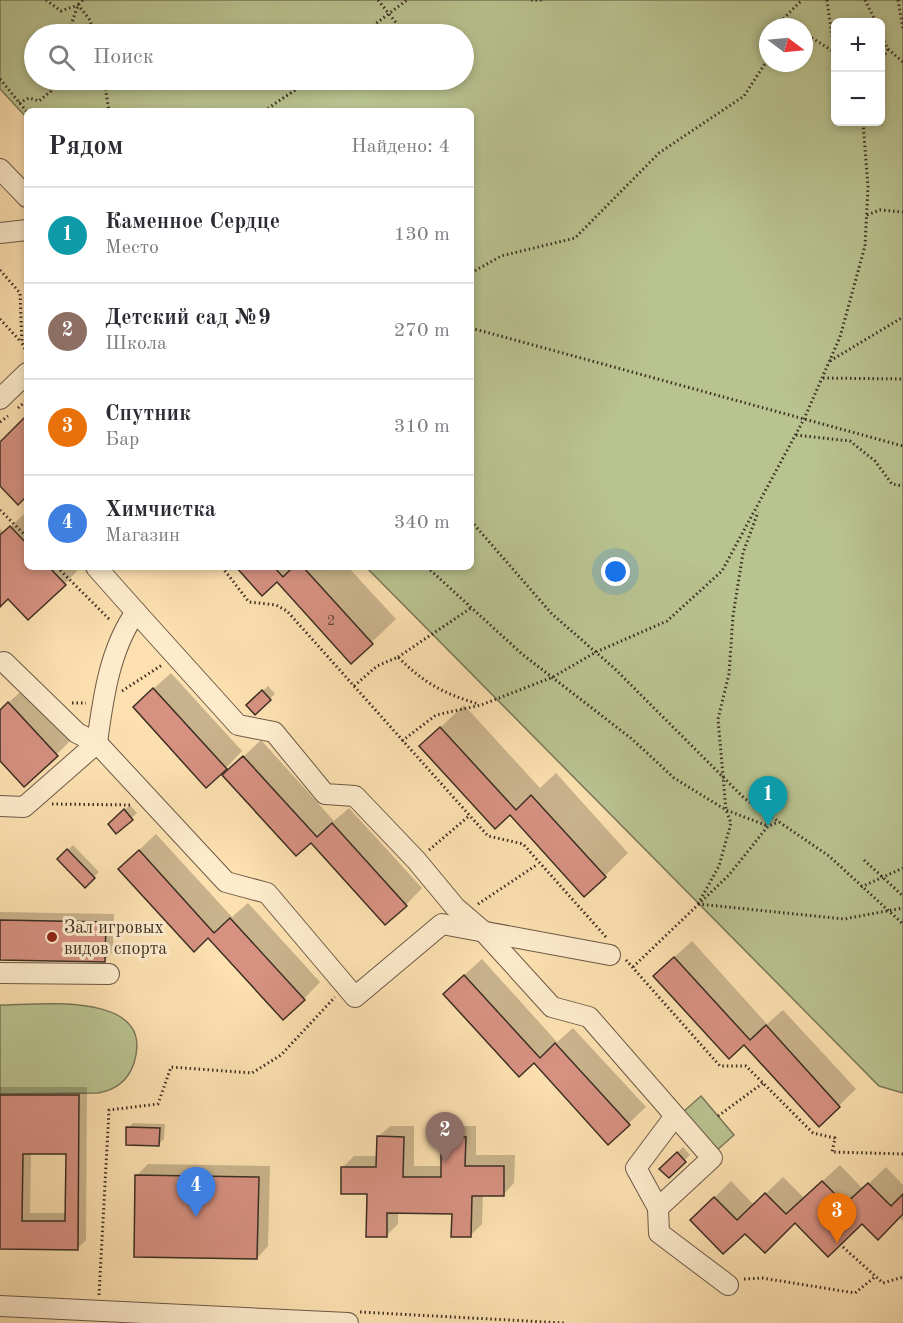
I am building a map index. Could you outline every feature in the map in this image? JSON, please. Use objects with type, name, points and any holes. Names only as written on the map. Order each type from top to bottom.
[{"type":"street","points":[[0,169],[24,194]]},
{"type":"street","points":[[0,232],[24,230]]},
{"type":"street","points":[[0,399],[24,376]]},
{"type":"street","points":[[99,570],[238,724],[274,732],[325,794],[355,796],[416,860],[455,907],[483,931],[552,1007],[588,1017],[712,1158],[658,1208]]},
{"type":"street","points":[[0,806],[24,807],[97,743],[102,704],[122,632],[136,612]]},
{"type":"street","points":[[4,662],[76,733],[97,743],[226,882],[267,893],[355,997],[442,924],[613,949]]},
{"type":"street","points":[[0,973],[109,974]]},
{"type":"street","points":[[675,1116],[636,1168],[658,1208],[659,1233],[728,1284]]},
{"type":"street","points":[[0,1306],[125,1317],[348,1323]]},
{"type":"path","points":[[46,0],[61,11],[78,5],[83,0]]},
{"type":"path","points":[[74,0],[91,24]]},
{"type":"path","points":[[378,0],[397,24]]},
{"type":"path","points":[[374,24],[407,0]]},
{"type":"path","points":[[531,0],[542,0]]},
{"type":"path","points":[[784,18],[802,0]]},
{"type":"path","points":[[827,0],[831,26]]},
{"type":"path","points":[[865,0],[874,18]]},
{"type":"path","points":[[898,0],[903,29]]},
{"type":"path","points":[[71,24],[78,5]]},
{"type":"path","points":[[813,39],[831,50]]},
{"type":"path","points":[[885,43],[888,49],[903,62]]},
{"type":"path","points":[[885,55],[888,49]]},
{"type":"path","points":[[474,271],[501,256],[575,238],[659,153],[744,96],[760,72]]},
{"type":"path","points":[[0,79],[24,109]]},
{"type":"path","points":[[19,103],[29,98],[39,101],[51,90]]},
{"type":"path","points":[[106,90],[109,108]]},
{"type":"path","points":[[268,108],[295,90]]},
{"type":"path","points":[[402,741],[436,715],[481,705],[553,677],[596,652],[667,621],[722,571],[796,435],[840,337],[865,246],[868,187],[863,126]]},
{"type":"path","points":[[866,215],[880,210],[903,212]]},
{"type":"path","points":[[0,270],[20,293],[22,343]]},
{"type":"path","points":[[829,362],[903,317]]},
{"type":"path","points":[[0,319],[24,347]]},
{"type":"path","points":[[474,329],[903,446]]},
{"type":"path","points":[[823,378],[903,379]]},
{"type":"path","points":[[796,435],[850,441],[875,461],[892,484],[903,486]]},
{"type":"path","points":[[698,904],[718,866],[731,824],[726,810],[722,778],[718,719],[729,674],[733,616],[743,553],[762,501]]},
{"type":"path","points":[[0,510],[24,534]]},
{"type":"path","points":[[474,524],[552,614],[669,721],[722,778],[744,798],[829,856],[885,910],[903,924]]},
{"type":"path","points":[[60,570],[122,632]]},
{"type":"path","points":[[224,570],[249,602],[276,605],[287,611],[488,836],[523,844],[613,949],[633,967],[720,1066],[746,1066],[813,1132],[835,1138],[832,1152],[903,1154]]},
{"type":"path","points":[[430,570],[522,654],[632,739],[674,778],[726,810],[768,825],[779,822]]},
{"type":"path","points":[[354,686],[377,666],[398,657],[471,608]]},
{"type":"path","points":[[131,685],[176,656]]},
{"type":"path","points":[[398,657],[419,678],[445,694],[481,705]]},
{"type":"path","points":[[46,703],[102,704]]},
{"type":"path","points":[[50,804],[139,805]]},
{"type":"path","points":[[442,839],[469,816]]},
{"type":"path","points":[[633,967],[729,875],[768,825]]},
{"type":"path","points":[[864,860],[903,896]]},
{"type":"path","points":[[495,892],[538,864]]},
{"type":"path","points":[[861,887],[903,868]]},
{"type":"path","points":[[698,904],[844,919],[903,908]]},
{"type":"path","points":[[99,1297],[109,1110],[158,1104],[171,1067],[252,1073],[281,1055],[346,987]]},
{"type":"path","points":[[718,1116],[763,1083]]},
{"type":"path","points":[[843,1247],[883,1283],[903,1278]]},
{"type":"path","points":[[728,1284],[762,1278],[855,1293],[876,1276]]},
{"type":"green space","points":[[0,0],[903,0],[903,1093],[879,1086],[369,570],[474,570],[474,108],[24,108],[24,115],[0,89]]},
{"type":"green space","points":[[66,1004],[112,1013],[128,1023],[136,1040],[134,1063],[125,1080],[110,1090],[98,1093],[0,1094],[0,1005]]},
{"type":"green space","points":[[701,1096],[734,1135],[716,1151],[683,1112]]},
{"type":"building","points":[[24,418],[24,499],[18,505],[0,486],[0,442]]},
{"type":"building","points":[[10,526],[24,541],[24,570],[52,570],[66,585],[28,620],[8,599],[0,607],[0,535]]},
{"type":"building","points":[[239,570],[277,570],[283,577],[290,570],[306,570],[373,644],[351,664],[277,582],[262,596]]},
{"type":"building","points":[[153,688],[227,769],[206,788],[133,707]]},
{"type":"building","points":[[262,690],[271,700],[255,715],[246,705]]},
{"type":"building","points":[[8,702],[58,756],[24,787],[0,761],[0,710]]},
{"type":"building","points":[[440,727],[516,810],[531,795],[606,877],[584,897],[510,815],[495,829],[419,746]]},
{"type":"building","points":[[243,756],[317,837],[332,823],[407,906],[385,925],[311,843],[296,856],[222,775]]},
{"type":"building","points":[[124,809],[133,820],[116,834],[108,824]]},
{"type":"building","points":[[67,849],[95,878],[85,888],[57,859]]},
{"type":"building","points":[[139,850],[214,933],[230,918],[305,1000],[283,1020],[208,938],[194,952],[118,869]]},
{"type":"building","points":[[0,920],[106,922],[105,962],[0,960]]},
{"type":"building","points":[[674,957],[750,1040],[766,1025],[840,1107],[819,1127],[744,1045],[729,1059],[653,976]]},
{"type":"building","points":[[464,975],[540,1058],[555,1043],[630,1125],[608,1145],[534,1063],[519,1077],[443,994]]},
{"type":"building","points":[[0,1095],[79,1095],[78,1250],[0,1249]],"holes":[[[23,1154],[66,1154],[65,1221],[22,1221]]]},
{"type":"building","points":[[126,1127],[160,1128],[159,1146],[126,1145]]},
{"type":"building","points":[[377,1136],[404,1137],[403,1177],[441,1177],[441,1136],[466,1137],[465,1166],[504,1166],[504,1196],[472,1196],[471,1237],[451,1237],[452,1214],[387,1213],[387,1237],[366,1237],[367,1194],[341,1194],[341,1167],[376,1167]]},
{"type":"building","points":[[677,1152],[686,1162],[669,1178],[659,1169]]},
{"type":"building","points":[[135,1175],[259,1177],[257,1259],[134,1257]]},
{"type":"building","points":[[822,1181],[845,1204],[868,1183],[891,1206],[903,1194],[903,1214],[878,1240],[862,1224],[828,1257],[795,1223],[765,1253],[745,1234],[723,1254],[690,1220],[714,1197],[737,1220],[765,1193],[786,1214]]},
{"type":"place","name":"Каменное Сердце","points":[[768,826]]},
{"type":"place","name":"Зал игровых видов спорта","points":[[52,937]]},
{"type":"place","name":"Детский сад №9","points":[[445,1162]]},
{"type":"place","name":"Химчистка","points":[[196,1217]]},
{"type":"place","name":"Спутник","points":[[837,1243]]}]
